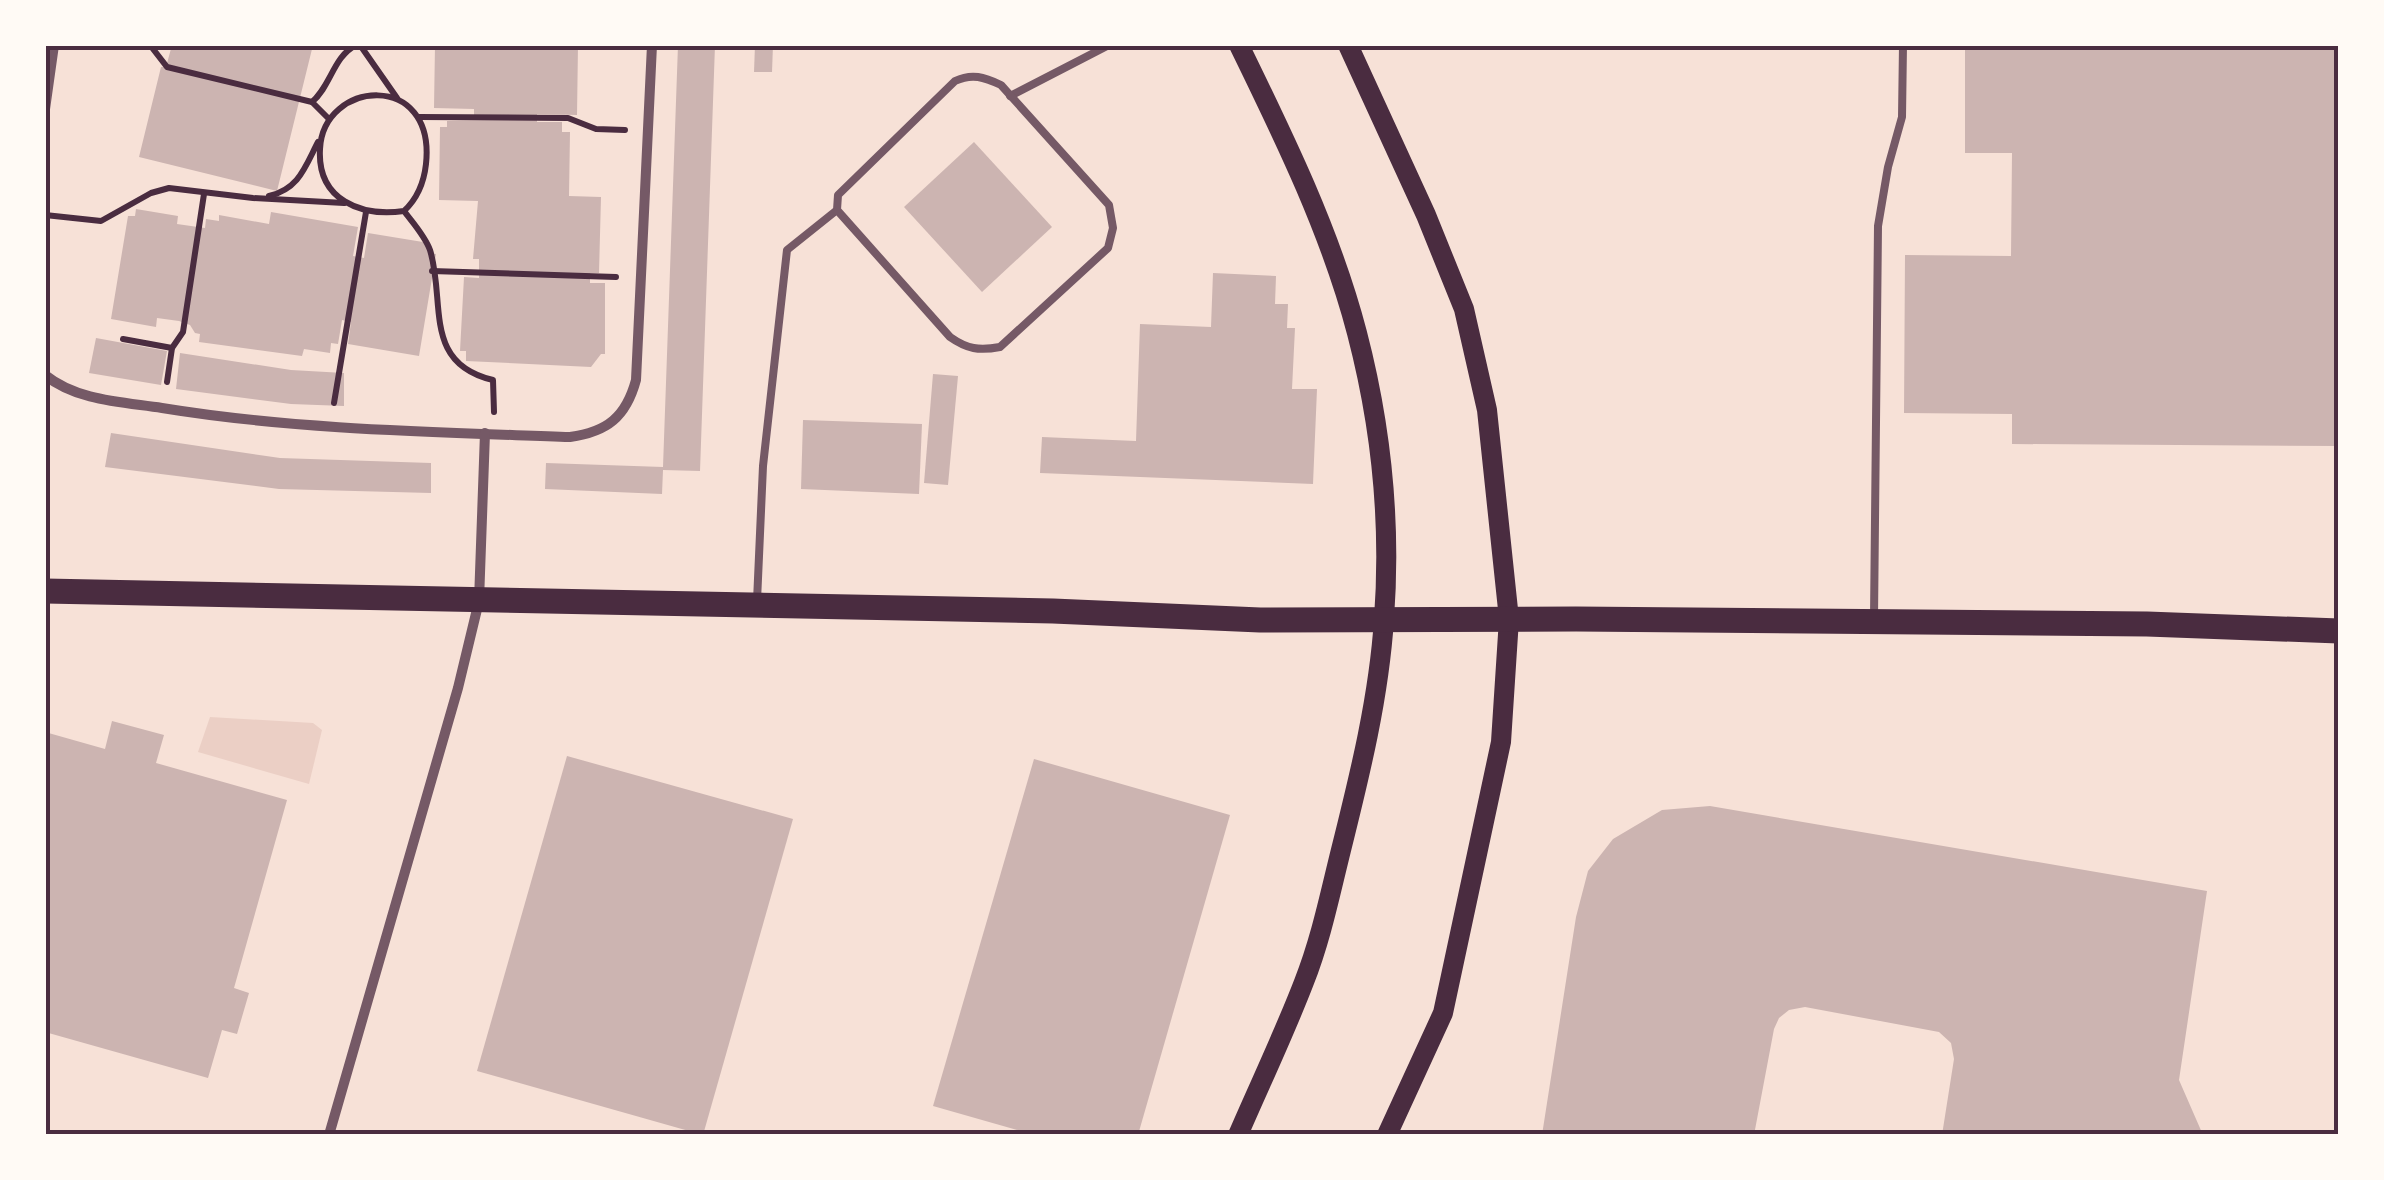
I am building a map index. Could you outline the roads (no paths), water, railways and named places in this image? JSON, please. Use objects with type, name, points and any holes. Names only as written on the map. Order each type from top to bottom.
[{"type":"main road","points":[[1238,1135],[1305,981],[1319,937],[1366,751],[1384,619],[1384,493],[1357,332],[1300,179],[1239,45]]},
{"type":"main road","points":[[1348,45],[1426,215],[1464,309],[1486,410],[1509,619],[1500,742],[1443,1013],[1387,1135]]},
{"type":"main road","points":[[45,591],[1053,611],[1260,620],[2148,624],[2339,631]]},
{"type":"street","points":[[45,110],[54,45]]},
{"type":"street","points":[[45,375],[89,396],[330,426],[570,436],[602,430],[626,410],[636,380],[652,45]]},
{"type":"street","points":[[329,1135],[480,601],[490,433]]},
{"type":"lane","points":[[1010,96],[1110,45]]},
{"type":"lane","points":[[1874,624],[1878,226],[1902,117],[1904,45]]},
{"type":"lane","points":[[968,75],[985,77],[1001,85],[1110,205],[1113,228],[1108,248],[1000,347],[981,351],[950,337],[837,210],[838,195],[954,81],[968,75]]},
{"type":"lane","points":[[756,608],[763,466],[787,250],[837,210]]}]
